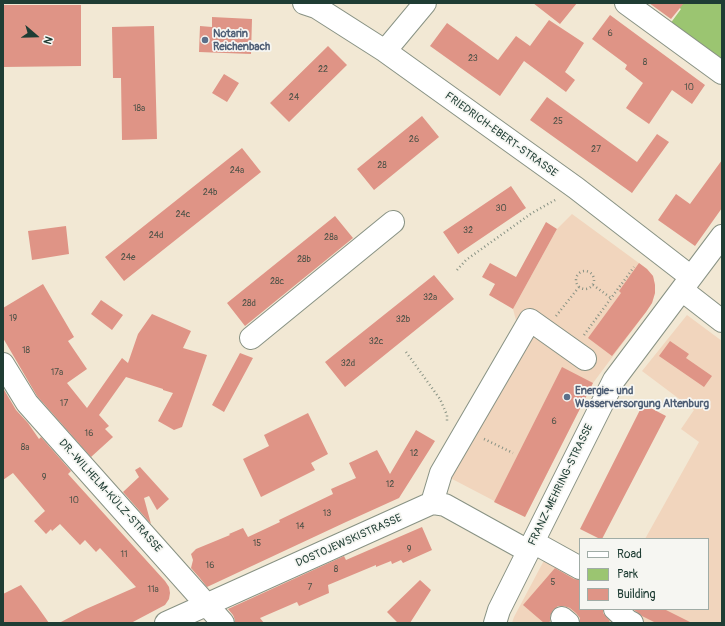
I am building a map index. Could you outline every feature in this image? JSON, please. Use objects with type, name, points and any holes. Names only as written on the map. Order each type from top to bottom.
[{"type":"street","name":"FRIEDRICH-EBERT-STRASSE","points":[[304,3],[316,7],[385,51],[576,188],[686,284],[722,321]]},
{"type":"street","points":[[385,51],[425,3]]},
{"type":"street","points":[[626,3],[722,73]]},
{"type":"street","points":[[251,338],[393,222]]},
{"type":"street","name":"FRANZ-MEHRING-STRASSE","points":[[495,623],[499,610],[614,380],[722,236]]},
{"type":"street","points":[[579,568],[445,504],[432,503],[440,473],[530,320],[614,380]]},
{"type":"street","name":"DR.-WILHELM-KÜLZ-STRASSE","points":[[3,364],[27,403],[223,623]]},
{"type":"street","name":"DOSTOJEWSKISTRASSE","points":[[166,623],[432,503]]},
{"type":"street","points":[[617,610],[628,622],[632,623]]},
{"type":"path","points":[[457,270],[466,260],[532,213],[576,188]]},
{"type":"path","points":[[584,358],[611,298],[634,267]]},
{"type":"path","points":[[585,270],[590,271],[594,275],[595,280],[593,285],[584,289],[579,287],[576,283],[577,274],[585,270]]},
{"type":"path","points":[[593,285],[611,298]]},
{"type":"path","points":[[561,311],[579,287]]},
{"type":"path","points":[[406,352],[440,399],[447,415],[448,429]]},
{"type":"path","points":[[488,441],[513,453]]},
{"type":"shaded area","points":[[572,214],[647,269],[653,276],[655,293],[652,303],[646,312],[593,383],[525,517],[433,469],[517,324],[513,309],[557,229]]},
{"type":"shaded area","points":[[687,315],[722,341],[722,623],[512,623],[549,551],[579,560],[579,610],[709,610],[709,538],[646,538],[699,442],[681,429],[694,410],[642,371]]},
{"type":"green space","points":[[673,3],[722,3],[722,64],[670,24],[681,9]]},
{"type":"building","points":[[533,3],[577,3],[560,24]]},
{"type":"building","points":[[649,3],[684,3],[671,19]]},
{"type":"building","points":[[3,5],[81,5],[81,66],[3,67]]},
{"type":"building","points":[[610,15],[705,85],[692,104],[672,90],[649,124],[626,108],[643,83],[625,69],[627,65],[592,39]]},
{"type":"building","points":[[212,17],[252,19],[251,54],[199,52],[200,26],[212,27]]},
{"type":"building","points":[[549,20],[584,43],[565,72],[575,80],[566,92],[524,61],[500,96],[430,46],[447,23],[498,60],[516,36],[530,46]]},
{"type":"building","points":[[154,26],[157,139],[122,140],[121,78],[113,78],[112,27]]},
{"type":"building","points":[[328,46],[347,65],[289,122],[270,103]]},
{"type":"building","points":[[224,74],[239,83],[227,102],[212,93]]},
{"type":"building","points":[[547,97],[637,162],[657,134],[669,142],[632,193],[530,120]]},
{"type":"building","points":[[422,116],[439,137],[374,190],[357,169]]},
{"type":"building","points":[[242,148],[261,172],[124,281],[105,257]]},
{"type":"building","points":[[722,160],[722,208],[695,246],[658,220],[676,194],[690,204]]},
{"type":"building","points":[[511,186],[526,208],[458,254],[443,232]]},
{"type":"building","points":[[335,216],[353,238],[245,326],[227,303]]},
{"type":"building","points":[[546,222],[557,229],[513,309],[489,295],[495,284],[482,277],[490,263],[516,277]]},
{"type":"building","points":[[66,226],[69,254],[32,260],[28,231]]},
{"type":"building","points":[[639,263],[653,276],[655,293],[652,303],[646,312],[612,356],[588,338],[621,293],[619,291]]},
{"type":"building","points":[[434,275],[454,299],[345,387],[325,362]]},
{"type":"building","points":[[43,284],[74,337],[68,341],[87,369],[67,383],[87,408],[122,358],[128,363],[138,334],[152,314],[191,331],[183,348],[207,355],[182,427],[174,430],[158,421],[173,393],[126,377],[99,415],[109,426],[105,429],[113,437],[91,457],[37,396],[3,338],[3,308]]},
{"type":"building","points":[[101,300],[123,315],[112,330],[91,314]]},
{"type":"building","points":[[670,341],[689,354],[686,358],[712,376],[704,387],[659,356]]},
{"type":"building","points":[[240,353],[253,358],[224,412],[212,405]]},
{"type":"building","points":[[562,367],[593,383],[525,517],[494,502]]},
{"type":"building","points":[[3,388],[16,410],[28,423],[39,439],[41,437],[71,471],[68,474],[165,581],[169,587],[170,593],[169,599],[165,605],[131,623],[59,623],[86,609],[136,587],[100,548],[96,552],[85,540],[80,545],[60,524],[46,534],[34,521],[45,511],[13,473],[3,480]]},
{"type":"building","points":[[643,404],[666,416],[603,538],[598,538],[580,529]]},
{"type":"building","points":[[308,413],[328,454],[311,463],[315,470],[261,497],[243,459],[269,446],[264,435]]},
{"type":"building","points":[[416,430],[435,441],[399,498],[207,587],[191,568],[193,560],[191,554],[196,549],[243,528],[248,537],[333,494],[331,489],[356,478],[349,463],[377,450],[390,474]]},
{"type":"building","points":[[140,467],[169,499],[157,510],[149,496],[144,498],[151,524],[123,492],[139,477],[135,470]]},
{"type":"building","points":[[422,527],[432,550],[403,563],[401,560],[392,564],[391,561],[376,567],[376,565],[328,585],[329,593],[299,606],[297,602],[260,618],[264,623],[235,623],[233,615],[228,609],[344,556],[346,560]]},
{"type":"building","points":[[555,568],[574,579],[579,580],[579,610],[603,610],[603,613],[610,621],[608,623],[580,623],[580,618],[570,608],[558,606],[553,610],[549,623],[544,623],[523,605]]},
{"type":"building","points":[[420,580],[431,590],[410,623],[398,623],[387,612]]},
{"type":"building","points":[[21,585],[49,623],[3,623],[3,594]]},
{"type":"building","points":[[634,610],[666,610],[692,623],[656,623]]},
{"type":"place","name":"Notarin Reichenbach","points":[[205,40]]},
{"type":"place","name":"Energie- und Wasserversorgung Altenburg","points":[[567,397]]}]
